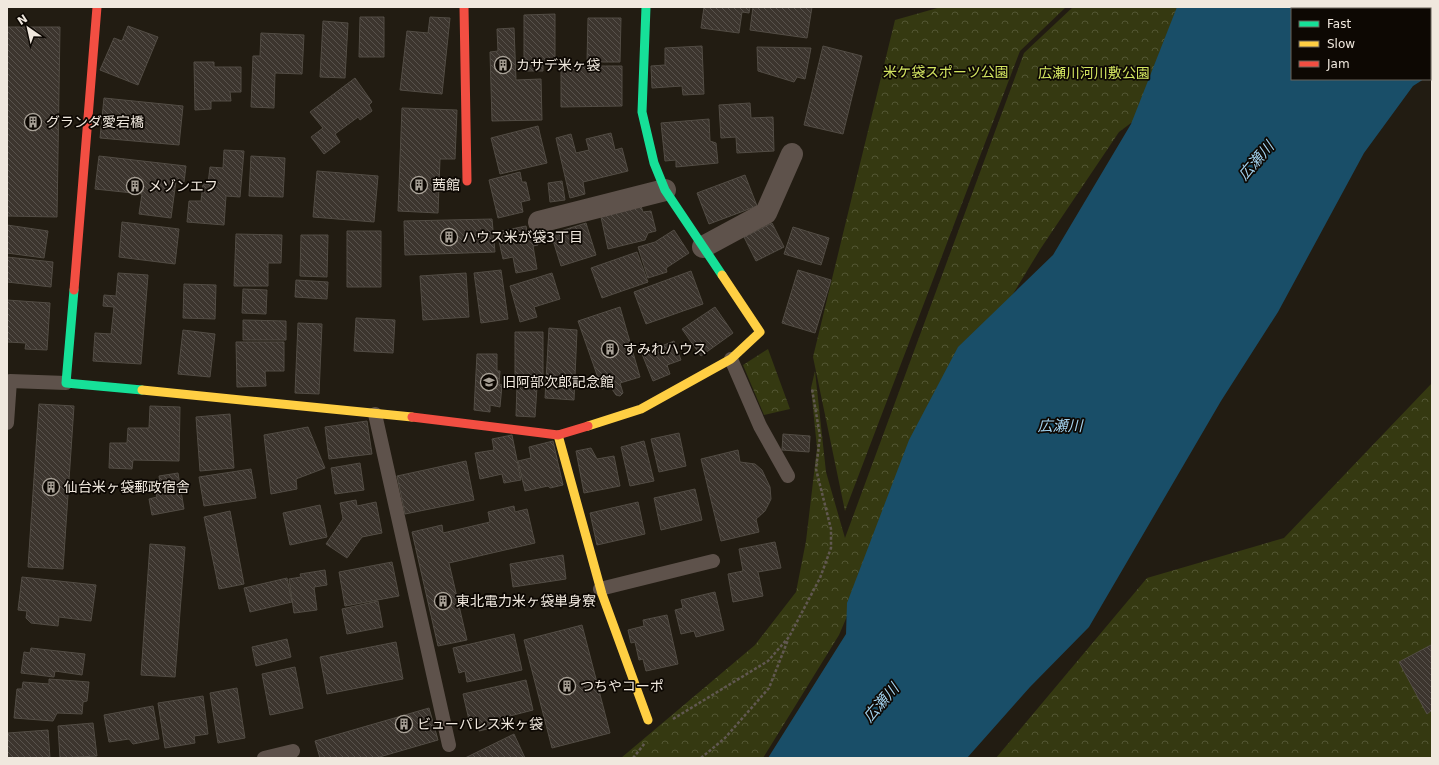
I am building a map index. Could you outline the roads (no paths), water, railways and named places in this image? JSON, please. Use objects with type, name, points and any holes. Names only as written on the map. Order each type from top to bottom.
[{"type":"street","points":[[97,7],[66,383],[375,414],[558,435],[641,409],[731,359],[760,332],[665,190],[654,163],[642,112],[646,7]]},
{"type":"street","points":[[464,7],[467,181]]},
{"type":"street","points":[[703,247],[766,213],[792,154]]},
{"type":"street","points":[[539,222],[665,190]]},
{"type":"street","points":[[558,435],[600,589],[648,720]]},
{"type":"lane","points":[[731,359],[760,426],[788,476]]},
{"type":"lane","points":[[7,423],[10,381],[66,383]]},
{"type":"lane","points":[[375,414],[449,746]]},
{"type":"lane","points":[[600,589],[713,561]]},
{"type":"lane","points":[[264,758],[293,751]]},
{"type":"water","name":"広瀬川","points":[[1177,7],[1432,7],[1431,74],[1431,8],[1291,8],[1291,80],[1422,80],[1413,86],[1364,153],[1278,312],[1221,401],[1089,627],[1030,687],[967,758],[768,758],[846,634],[847,603],[909,440],[958,347],[1053,255],[1131,124]]},
{"type":"place","name":"カサデ米ヶ袋","points":[[503,65]]},
{"type":"place","name":"グランダ愛宕橋","points":[[33,122]]},
{"type":"place","name":"茜館","points":[[419,185]]},
{"type":"place","name":"メゾンエフ","points":[[135,186]]},
{"type":"place","name":"ハウス米が袋3丁目","points":[[449,237]]},
{"type":"place","name":"すみれハウス","points":[[610,349]]},
{"type":"place","name":"旧阿部次郎記念館","points":[[489,382]]},
{"type":"place","name":"仙台米ヶ袋郵政宿舎","points":[[51,487]]},
{"type":"place","name":"東北電力米ヶ袋単身寮","points":[[443,601]]},
{"type":"place","name":"つちやコーポ","points":[[567,686]]},
{"type":"place","name":"ビューパレス米ヶ袋","points":[[404,724]]},
{"type":"park label","name":"米ケ袋スポーツ公園","points":[[946,72]]},
{"type":"park label","name":"広瀬川河川敷公園","points":[[1094,73]]}]
